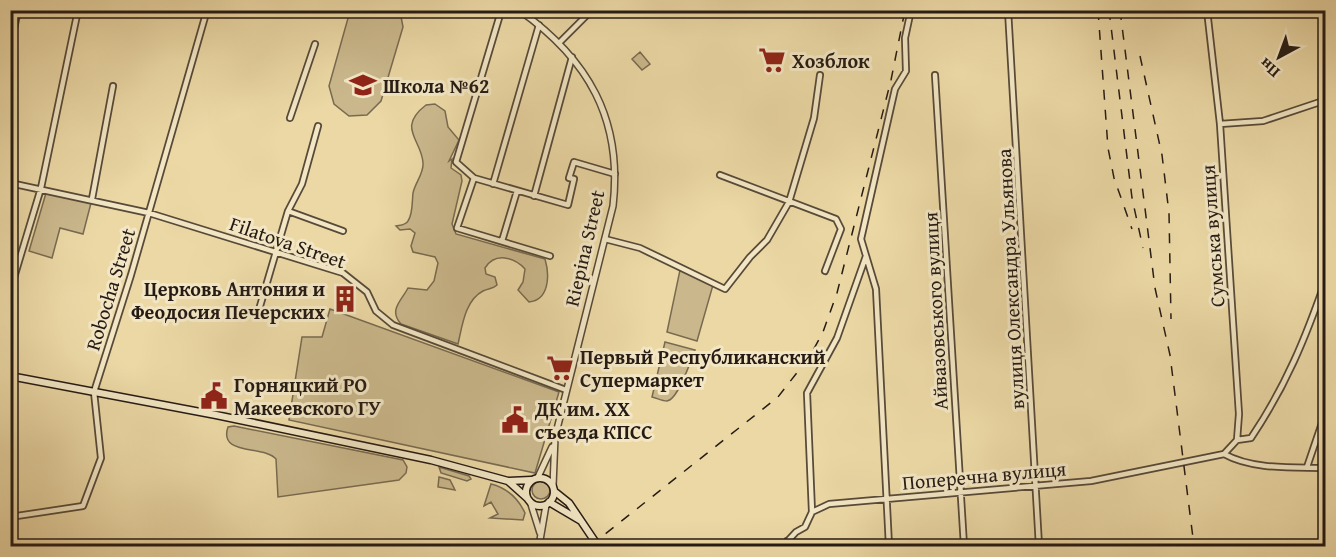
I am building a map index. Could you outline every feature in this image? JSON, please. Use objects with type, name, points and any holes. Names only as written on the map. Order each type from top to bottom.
[{"type":"main road","points":[[10,376],[431,460],[508,481],[535,478],[550,481],[569,502],[598,546]]},
{"type":"main road","points":[[529,500],[528,484],[535,478]]},
{"type":"main road","points":[[508,481],[537,505],[547,504],[581,521]]},
{"type":"main road","points":[[547,504],[554,488]]},
{"type":"street","points":[[10,48],[18,10]]},
{"type":"street","points":[[10,291],[40,188],[78,10]]},
{"type":"street","name":"Robocha Street","points":[[10,517],[83,506],[101,458],[94,392],[149,213],[207,10]]},
{"type":"street","name":"Riepina Street","points":[[519,10],[560,42],[599,98],[611,132],[615,174],[613,206],[555,437],[554,488]]},
{"type":"street","points":[[560,42],[592,10]]},
{"type":"street","points":[[889,546],[876,289],[861,238],[895,89],[906,71],[905,38],[911,10]]},
{"type":"street","name":"вулиця Олександра Ульянова","points":[[1008,10],[1039,546]]},
{"type":"street","name":"Сумська вулиця","points":[[1207,10],[1220,124],[1229,292],[1237,366],[1239,414],[1237,440]]},
{"type":"street","points":[[499,18],[456,162],[474,178],[568,205],[574,179],[569,178],[574,162],[615,174]]},
{"type":"street","points":[[493,184],[539,25]]},
{"type":"street","points":[[290,118],[315,44]]},
{"type":"street","points":[[534,195],[572,57]]},
{"type":"street","points":[[605,239],[640,248],[725,288],[767,240],[789,201],[814,118],[820,75]]},
{"type":"street","name":"Айвазовського вулиця","points":[[935,75],[950,288],[964,546]]},
{"type":"street","points":[[92,200],[112,86]]},
{"type":"street","points":[[1220,124],[1263,121],[1326,100]]},
{"type":"street","points":[[258,313],[288,211],[302,184],[318,126]]},
{"type":"street","points":[[720,175],[836,219],[841,229],[825,271]]},
{"type":"street","points":[[474,178],[457,228],[550,256]]},
{"type":"street","name":"Filatova Street","points":[[10,183],[149,213],[343,273],[367,292],[376,311],[393,325],[566,390]]},
{"type":"street","points":[[502,241],[517,191]]},
{"type":"street","points":[[288,211],[343,231]]},
{"type":"street","points":[[783,546],[805,527],[812,512],[807,393],[837,338],[866,256]]},
{"type":"street","points":[[1326,279],[1303,344],[1278,398],[1251,438],[1237,440],[1224,454],[1237,461],[1326,468]]},
{"type":"street","points":[[1306,467],[1326,411]]},
{"type":"street","points":[[535,478],[550,456],[555,437]]},
{"type":"street","name":"Поперечна вулиця","points":[[812,512],[829,504],[960,492],[1036,488],[1091,481],[1224,454]]},
{"type":"street","points":[[529,500],[541,537]]},
{"type":"street","points":[[539,546],[547,504]]},
{"type":"street","points":[[788,541],[796,546]]},
{"type":"shaded area","points":[[350,11],[400,11],[403,27],[381,101],[367,115],[349,116],[334,104],[329,86]]},
{"type":"shaded area","points":[[640,52],[650,64],[642,70],[632,59]]},
{"type":"shaded area","points":[[435,104],[445,111],[448,127],[459,140],[449,161],[452,159],[451,168],[461,175],[462,181],[452,224],[456,234],[545,259],[547,273],[546,286],[541,297],[529,302],[518,290],[523,282],[525,269],[521,265],[505,258],[489,263],[485,268],[486,274],[495,277],[497,285],[477,295],[468,307],[458,344],[401,324],[396,314],[397,305],[408,288],[427,290],[434,281],[438,263],[435,257],[413,252],[411,246],[415,233],[410,229],[400,230],[396,226],[403,225],[410,218],[413,193],[423,167],[422,155],[413,134],[413,121],[417,113],[426,105]]},
{"type":"shaded area","points":[[46,193],[91,203],[83,234],[60,228],[52,258],[29,251]]},
{"type":"shaded area","points":[[680,270],[713,285],[697,341],[667,332]]},
{"type":"shaded area","points":[[330,309],[559,392],[535,473],[289,420],[302,337],[322,337]]},
{"type":"shaded area","points":[[665,342],[695,350],[680,387],[671,399],[663,401],[652,397]]},
{"type":"shaded area","points":[[234,426],[403,460],[407,467],[406,473],[399,480],[278,497],[276,459],[230,442],[227,436],[228,427]]},
{"type":"shaded area","points":[[439,467],[469,476],[471,479],[467,481],[441,473]]},
{"type":"shaded area","points":[[439,477],[450,480],[455,490],[438,487]]},
{"type":"shaded area","points":[[541,481],[547,484],[550,490],[547,496],[541,499],[535,496],[532,490],[535,484]]},
{"type":"shaded area","points":[[491,484],[502,488],[515,498],[525,513],[523,520],[490,518],[498,514],[491,502],[484,506]]},
{"type":"railway","points":[[590,546],[778,397],[810,356],[823,332],[837,293],[891,80],[905,10]]},
{"type":"railway","points":[[1098,10],[1108,148],[1114,178],[1132,229]]},
{"type":"railway","points":[[1109,10],[1132,198],[1143,248]]},
{"type":"railway","points":[[1120,10],[1155,288],[1170,355],[1194,546]]},
{"type":"railway","points":[[1140,56],[1162,155],[1169,213],[1171,319]]},
{"type":"place","name":"Хозблок","points":[[772,60]]},
{"type":"place","name":"Школа №62","points":[[363,85]]},
{"type":"place","name":"Церковь Антония и Феодосия Печерских","points":[[345,299]]},
{"type":"place","name":"Первый Республиканский Супермаркет","points":[[560,368]]},
{"type":"place","name":"Горняцкий РО Макеевского ГУ","points":[[214,396]]},
{"type":"place","name":"ДК им. XX съезда КПСС","points":[[515,420]]}]
